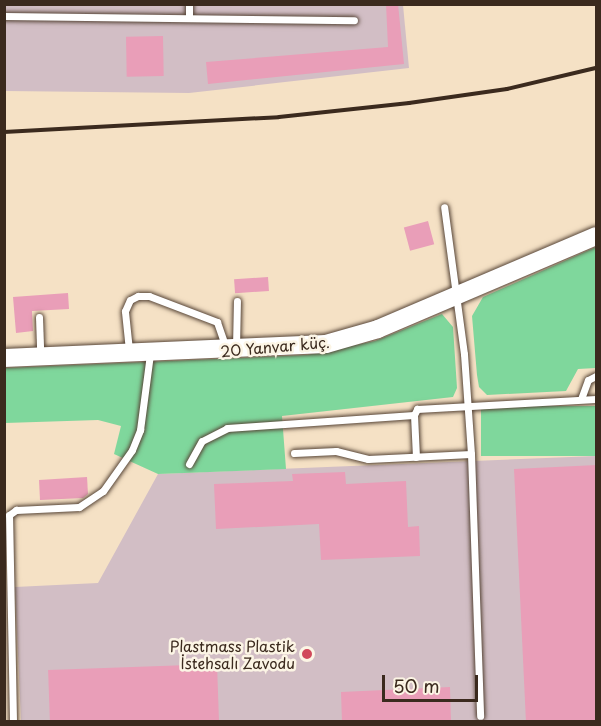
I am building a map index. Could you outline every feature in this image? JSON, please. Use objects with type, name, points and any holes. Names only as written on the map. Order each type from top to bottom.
[{"type":"street","name":"20 Yanvar küç.","points":[[4,358],[129,355],[326,344],[354,337],[597,236]]},
{"type":"lane","points":[[189,4],[189,17]]},
{"type":"lane","points":[[4,16],[354,20]]},
{"type":"lane","points":[[444,207],[457,295],[468,404],[480,716]]},
{"type":"lane","points":[[129,355],[125,311],[130,300],[138,296],[149,296],[217,322],[231,350]]},
{"type":"lane","points":[[231,350],[237,301]]},
{"type":"lane","points":[[39,317],[40,357]]},
{"type":"lane","points":[[13,721],[6,577],[9,515],[16,510],[70,508],[92,501],[132,450],[140,430],[150,354]]},
{"type":"lane","points":[[581,399],[588,380],[597,376]]},
{"type":"lane","points":[[189,464],[202,441],[227,428],[414,415],[424,407],[597,399]]},
{"type":"lane","points":[[414,415],[416,457]]},
{"type":"lane","points":[[294,453],[324,450],[368,459],[471,454]]},
{"type":"shaded area","points":[[5,5],[403,5],[409,68],[189,93],[5,91]]},
{"type":"shaded area","name":"Plastmass Plastik İstehsalı Zavodu","points":[[596,456],[596,721],[21,721],[15,587],[98,583],[158,474]]},
{"type":"green space","points":[[596,247],[596,368],[578,369],[566,391],[487,395],[479,387],[472,316],[483,297]]},
{"type":"green space","points":[[442,314],[453,327],[457,388],[453,397],[282,416],[286,469],[158,474],[114,454],[121,426],[98,420],[5,423],[4,368],[307,355],[375,341]]},
{"type":"green space","points":[[481,406],[596,406],[596,456],[481,456]]},
{"type":"building","points":[[386,4],[398,4],[404,64],[208,84],[206,62],[388,47]]},
{"type":"building","points":[[163,36],[164,76],[127,77],[126,37]]},
{"type":"building","points":[[428,221],[434,244],[410,251],[404,227]]},
{"type":"building","points":[[268,277],[269,291],[235,293],[234,279]]},
{"type":"building","points":[[68,293],[69,309],[32,311],[33,331],[16,333],[13,297]]},
{"type":"building","points":[[597,465],[597,722],[526,722],[514,469]]},
{"type":"building","points":[[345,472],[346,484],[406,481],[408,527],[419,526],[420,556],[321,560],[319,524],[216,529],[214,484],[293,481],[292,474]]},
{"type":"building","points":[[87,477],[88,494],[83,498],[40,500],[39,480]]},
{"type":"building","points":[[217,664],[219,722],[50,722],[48,670]]},
{"type":"building","points":[[450,687],[451,722],[342,722],[341,692]]},
{"type":"railway","points":[[4,132],[279,117],[409,103],[507,89],[596,68]]},
{"type":"place","name":"Plastmass Plastik İstehsalı Zavodu","points":[[307,654]]}]
